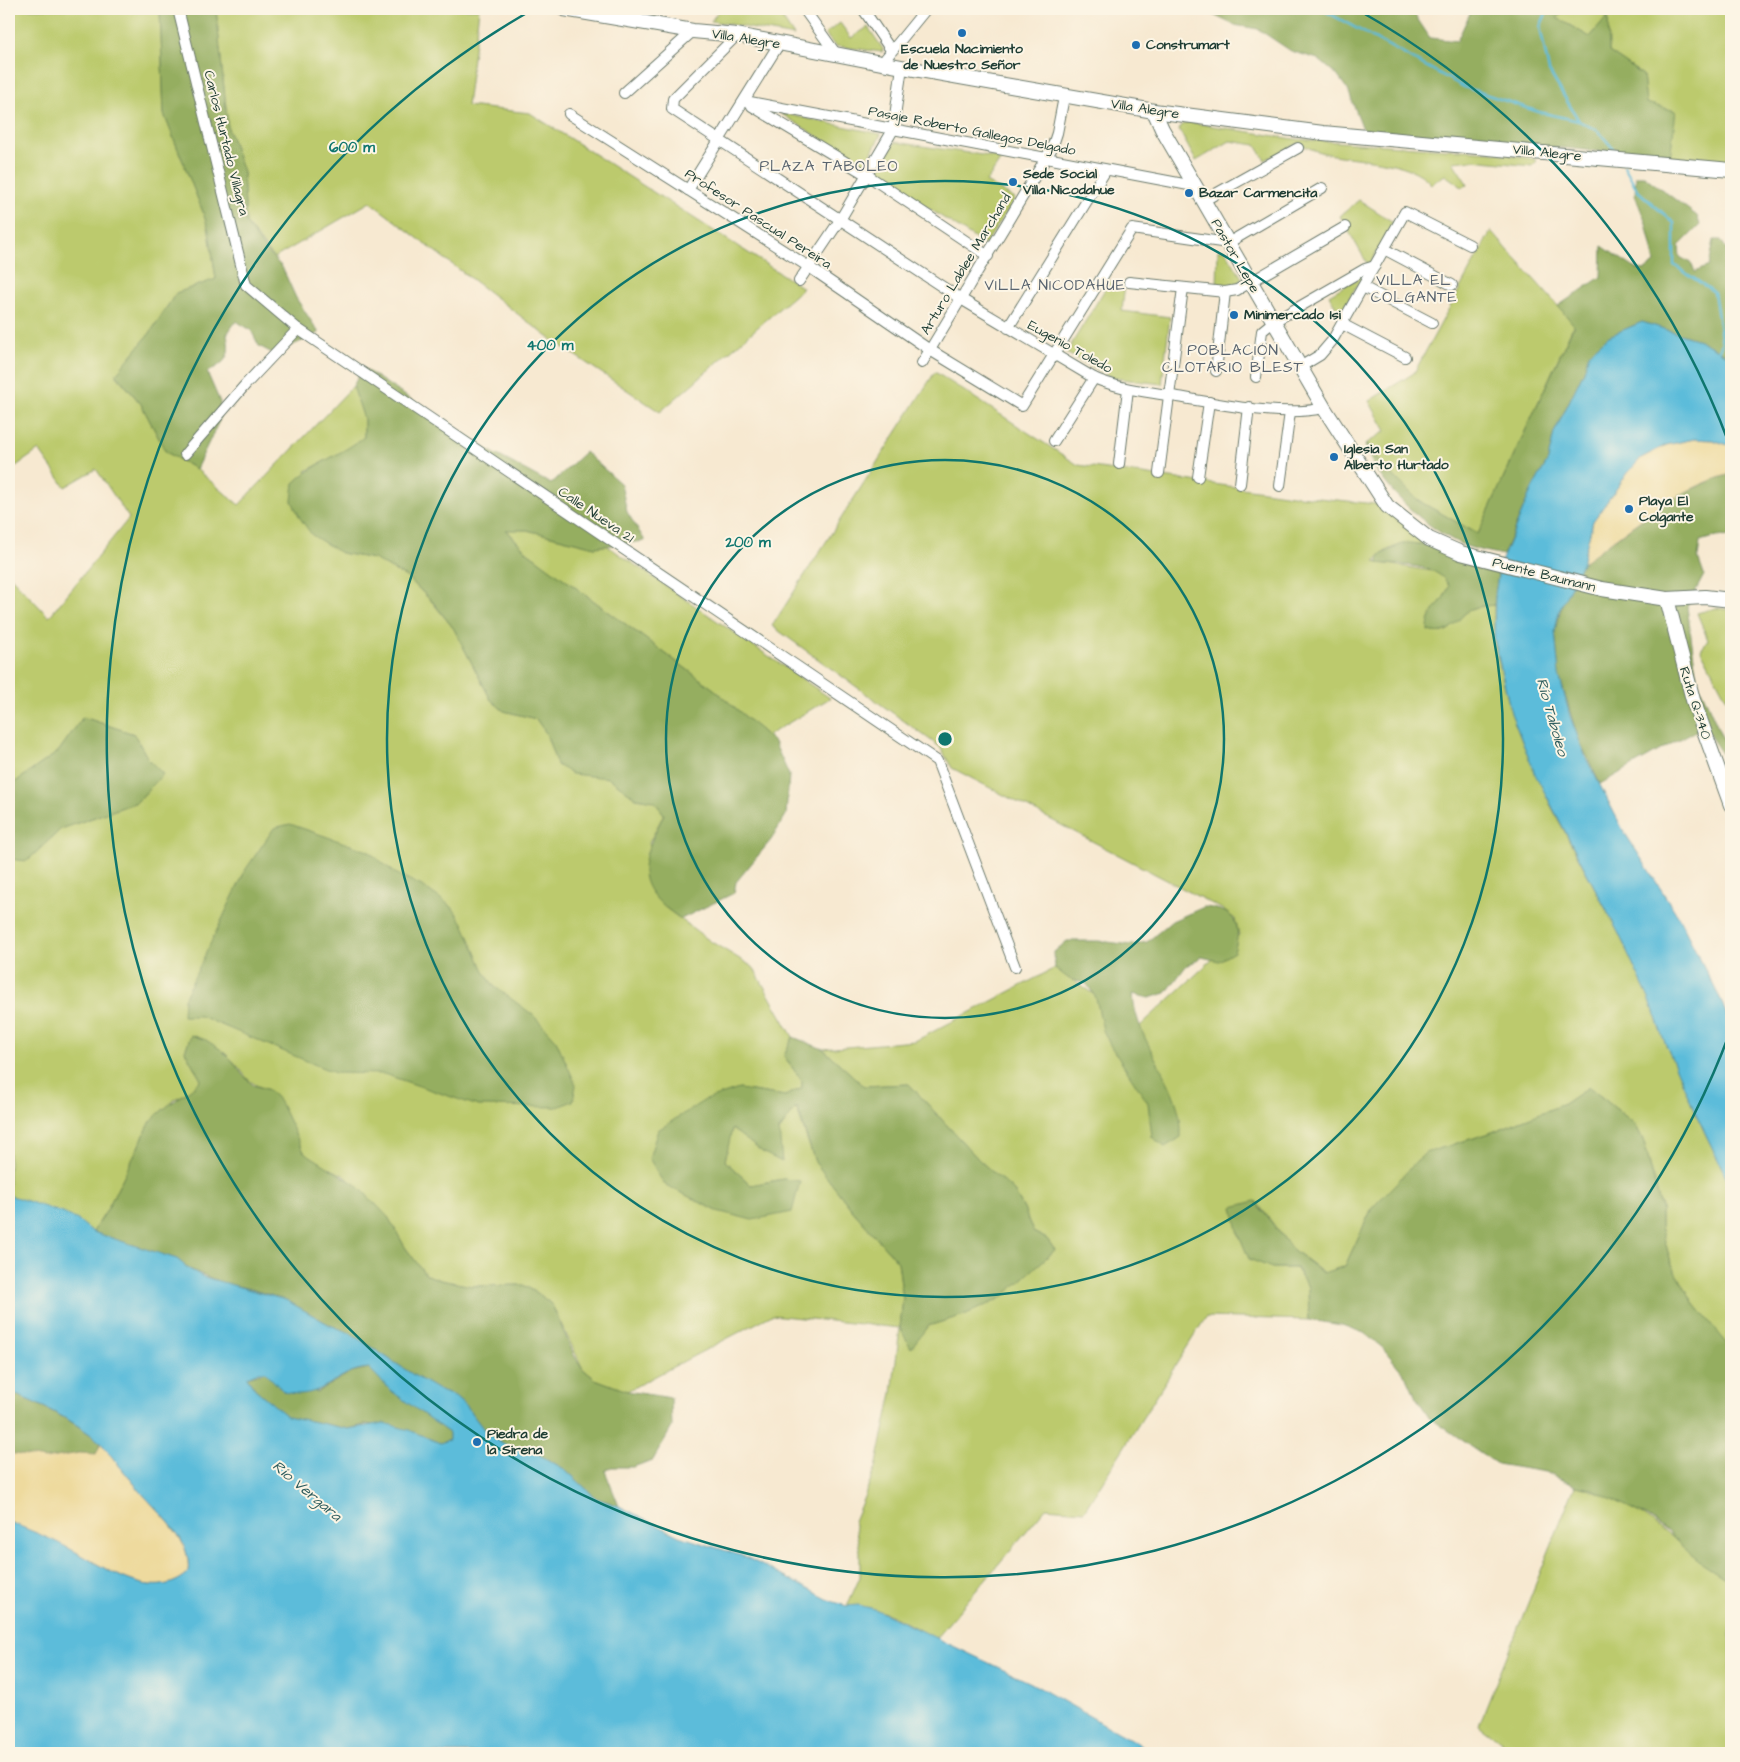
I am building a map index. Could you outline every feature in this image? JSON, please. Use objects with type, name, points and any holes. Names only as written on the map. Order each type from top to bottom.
[{"type":"main road","name":"Villa Alegre","points":[[564,9],[587,11],[693,31],[737,36],[1154,111],[1323,133],[1731,170]]},
{"type":"main road","name":"Pastor Lepe","points":[[1154,111],[1194,186],[1273,322],[1324,408],[1387,506],[1429,539],[1443,547],[1486,560]]},
{"type":"main road","name":"Puente Baumann","points":[[1486,560],[1602,589],[1667,599],[1705,597],[1731,600]]},
{"type":"main road","name":"Ruta Q-340","points":[[1667,599],[1693,700],[1731,804]]},
{"type":"street","name":"Carlos Hurtado Villagra","points":[[178,9],[246,284]]},
{"type":"street","points":[[804,9],[836,54]]},
{"type":"street","points":[[864,9],[891,50]]},
{"type":"street","points":[[882,63],[924,9]]},
{"type":"street","points":[[624,93],[693,31]]},
{"type":"street","name":"Eugenio Toledo","points":[[737,36],[673,99],[671,105],[675,113],[961,299],[1094,378],[1110,385],[1209,402],[1290,412],[1324,408]]},
{"type":"street","points":[[688,190],[779,44]]},
{"type":"street","points":[[799,281],[840,220],[893,130],[902,67]]},
{"type":"street","name":"Arturo Lablee Marchand","points":[[922,363],[1052,148],[1064,96]]},
{"type":"street","points":[[745,101],[867,176],[988,256]]},
{"type":"street","name":"Pasaje Roberto Gallegos Delgado","points":[[745,101],[1194,186]]},
{"type":"street","name":"Profesor Pascual Pereira","points":[[569,114],[808,267],[930,350],[1022,406],[1055,355]]},
{"type":"street","points":[[1203,201],[1298,148]]},
{"type":"street","points":[[1008,328],[1106,170]]},
{"type":"street","points":[[1055,355],[1132,229],[1228,243],[1322,188]]},
{"type":"street","points":[[1300,367],[1327,348],[1405,212],[1470,245]]},
{"type":"street","points":[[1129,282],[1225,292],[1244,288],[1345,227]]},
{"type":"street","points":[[1384,249],[1452,285]]},
{"type":"street","points":[[1256,377],[1262,331],[1273,322],[1365,269],[1375,266]]},
{"type":"street","name":"Calle Nueva 21","points":[[246,284],[298,329],[937,761],[1015,967]]},
{"type":"street","points":[[1363,287],[1432,323]]},
{"type":"street","points":[[1159,473],[1183,288]]},
{"type":"street","points":[[1216,371],[1225,292]]},
{"type":"street","points":[[1342,324],[1405,357]]},
{"type":"street","points":[[185,454],[246,384],[298,329]]},
{"type":"street","points":[[1054,441],[1094,378]]},
{"type":"street","points":[[1119,464],[1128,389]]},
{"type":"street","points":[[1198,477],[1209,402]]},
{"type":"street","points":[[1240,484],[1249,407]]},
{"type":"street","points":[[1280,486],[1290,412]]},
{"type":"green space","points":[[9,9],[160,9],[164,114],[209,231],[216,280],[176,293],[150,333],[116,375],[141,404],[166,452],[196,469],[239,505],[353,386],[364,419],[364,437],[351,447],[306,471],[341,553],[374,559],[408,578],[433,603],[454,629],[491,700],[504,711],[536,719],[546,733],[557,765],[609,778],[636,798],[654,801],[664,814],[649,843],[663,906],[710,941],[753,967],[793,1037],[784,1056],[802,1081],[802,1088],[785,1096],[739,1089],[664,1184],[717,1211],[784,1179],[751,1185],[725,1161],[731,1128],[764,1153],[796,1107],[815,1162],[852,1210],[898,1262],[903,1298],[900,1328],[772,1315],[627,1391],[595,1379],[583,1369],[552,1305],[539,1294],[523,1285],[472,1286],[440,1280],[425,1274],[405,1247],[388,1217],[345,1176],[317,1162],[304,1152],[269,1090],[250,1081],[222,1051],[191,1035],[185,1051],[201,1080],[190,1092],[174,1099],[144,1135],[107,1210],[93,1232],[62,1214],[9,1195],[9,859],[27,860],[61,829],[137,802],[163,774],[148,759],[134,734],[83,717],[58,752],[14,783],[9,780],[9,575],[49,617],[129,518],[96,469],[65,487],[39,450],[9,471]]},
{"type":"green space","points":[[160,9],[216,9],[228,128],[243,172],[246,223],[265,249],[282,267],[296,298],[319,333],[274,354],[259,346],[251,330],[236,321],[227,334],[228,353],[226,358],[207,372],[220,402],[220,419],[196,469],[166,452],[141,404],[116,374],[150,333],[176,293],[216,279],[209,231],[164,114]]},
{"type":"green space","points":[[216,9],[479,9],[467,106],[530,113],[803,288],[660,412],[552,340],[370,202],[274,258],[246,223],[243,172],[228,128]]},
{"type":"green space","points":[[720,9],[776,9],[794,36],[711,21]]},
{"type":"green space","points":[[1201,9],[1411,9],[1430,38],[1457,41],[1472,9],[1564,9],[1557,18],[1590,37],[1608,16],[1609,52],[1643,75],[1646,103],[1676,111],[1670,158],[1363,129],[1348,90],[1337,75],[1318,59],[1291,51],[1258,29],[1234,25]]},
{"type":"green space","points":[[1564,9],[1731,9],[1731,163],[1670,158],[1646,104],[1643,75],[1609,52],[1608,17],[1590,37],[1557,18]]},
{"type":"green space","points":[[840,23],[851,38],[868,27],[883,49],[882,52],[835,46],[825,34]]},
{"type":"green space","points":[[780,113],[881,134],[865,166]]},
{"type":"green space","points":[[1188,122],[1294,139],[1492,152],[1537,161],[1532,166],[1473,160],[1453,162],[1468,185],[1462,187],[1445,175],[1431,184],[1421,175],[1395,164],[1333,155],[1298,143],[1265,160],[1256,145],[1230,141],[1196,161],[1179,130],[1182,125]]},
{"type":"green space","points":[[895,142],[1002,158],[986,182],[1015,199],[985,245],[876,174]]},
{"type":"green space","points":[[1636,176],[1644,176],[1697,216],[1700,225],[1679,246],[1680,257],[1692,264],[1695,272],[1709,266],[1714,240],[1721,240],[1731,257],[1731,304],[1727,319],[1731,320],[1731,357],[1699,340],[1642,322],[1609,336],[1589,353],[1584,371],[1554,433],[1548,460],[1529,495],[1503,555],[1466,546],[1451,539],[1420,518],[1392,490],[1371,460],[1365,445],[1367,443],[1376,458],[1419,501],[1478,534],[1574,325],[1558,306],[1601,277],[1602,246],[1636,269],[1645,270],[1655,263],[1646,223],[1635,195]]},
{"type":"green space","points":[[1359,200],[1393,222],[1371,262],[1367,263],[1340,216]]},
{"type":"green space","points":[[1491,231],[1574,324],[1478,534],[1419,501],[1376,458],[1367,443],[1386,431],[1369,401],[1414,373]]},
{"type":"green space","points":[[1218,250],[1225,250],[1242,278],[1235,286],[1217,288]]},
{"type":"green space","points":[[1363,275],[1340,314],[1329,295]]},
{"type":"green space","points":[[1110,281],[1125,284],[1122,311],[1170,317],[1162,384],[1113,378],[1066,353]]},
{"type":"green space","points":[[363,368],[488,450],[551,484],[585,452],[621,484],[627,512],[645,541],[595,547],[527,530],[506,530],[526,551],[715,690],[774,742],[789,775],[786,815],[771,840],[736,882],[734,893],[681,919],[664,906],[653,895],[646,884],[644,872],[649,847],[664,814],[654,801],[636,798],[609,778],[572,774],[557,765],[546,733],[536,719],[504,711],[491,700],[454,629],[433,602],[408,578],[374,559],[341,553],[312,535],[300,518],[292,501],[294,483],[310,470],[364,437],[364,419],[353,386]]},
{"type":"green space","points":[[935,372],[1078,465],[1299,496],[1385,505],[1426,545],[1404,544],[1397,546],[1385,552],[1374,562],[1438,572],[1445,578],[1449,586],[1433,613],[1429,624],[1429,631],[1443,632],[1448,630],[1471,609],[1494,605],[1496,650],[1511,713],[1523,744],[1551,806],[1619,934],[1651,1003],[1663,1038],[1695,1112],[1731,1187],[1731,1351],[1693,1302],[1671,1263],[1661,1227],[1661,1207],[1644,1142],[1635,1124],[1589,1087],[1564,1104],[1487,1134],[1454,1144],[1372,1208],[1345,1266],[1324,1273],[1292,1249],[1256,1201],[1272,1268],[1295,1268],[1308,1287],[1309,1320],[1206,1317],[1084,1511],[1046,1508],[935,1639],[893,1616],[870,1608],[847,1606],[860,1577],[860,1551],[854,1521],[876,1468],[892,1393],[900,1328],[928,1326],[964,1315],[1033,1269],[1055,1250],[1047,1239],[1033,1232],[1024,1209],[1014,1191],[979,1160],[909,1084],[864,1086],[823,1049],[915,1041],[1055,968],[1140,1026],[1239,935],[1235,919],[1222,909],[952,768],[940,747],[772,626]]},
{"type":"green space","points":[[1731,474],[1731,537],[1717,536],[1700,541],[1698,558],[1704,575],[1687,607],[1697,680],[1721,735],[1731,751],[1731,767],[1706,730],[1689,734],[1600,784],[1578,738],[1559,675],[1555,631],[1563,601],[1582,563],[1672,498]]},
{"type":"green space","points":[[506,529],[527,530],[595,547],[606,545],[830,698],[767,736],[715,690],[526,551]]},
{"type":"green space","points":[[1402,544],[1426,545],[1498,573],[1494,605],[1471,609],[1448,630],[1443,632],[1428,631],[1430,618],[1449,586],[1443,578],[1427,569],[1407,565],[1377,563],[1380,555]]},
{"type":"green space","points":[[1716,608],[1731,610],[1731,707],[1701,650],[1708,640],[1697,613]]},
{"type":"green space","points":[[83,717],[134,734],[148,759],[163,774],[137,802],[61,829],[27,861],[9,859],[9,780],[14,783],[58,752]]},
{"type":"green space","points":[[290,824],[368,851],[395,873],[424,887],[452,907],[463,923],[485,973],[494,986],[533,1015],[556,1040],[576,1085],[573,1101],[557,1107],[478,1106],[384,1074],[335,1073],[200,1016],[183,1016],[184,999],[246,869],[274,828]]},
{"type":"green space","points":[[1204,907],[1223,911],[1234,920],[1237,926],[1237,942],[1234,952],[1219,961],[1202,957],[1186,966],[1166,993],[1149,998],[1133,994],[1136,1013],[1142,1030],[1168,1082],[1180,1118],[1181,1137],[1165,1147],[1152,1137],[1148,1103],[1110,1045],[1103,1030],[1096,998],[1087,984],[1069,979],[1055,968],[1054,952],[1067,941],[1099,941],[1132,945],[1147,942],[1172,921]]},
{"type":"green space","points":[[191,1035],[206,1040],[220,1049],[253,1085],[269,1090],[280,1102],[304,1152],[358,1186],[388,1217],[405,1247],[425,1274],[440,1280],[472,1286],[523,1285],[539,1294],[552,1305],[574,1355],[583,1369],[595,1379],[627,1391],[671,1398],[672,1427],[653,1460],[633,1467],[611,1467],[605,1471],[619,1506],[596,1498],[566,1470],[538,1454],[507,1446],[498,1441],[486,1432],[465,1405],[455,1396],[442,1392],[415,1376],[350,1333],[330,1325],[286,1300],[251,1289],[223,1283],[189,1269],[177,1259],[93,1232],[107,1210],[151,1121],[201,1080],[185,1051]]},
{"type":"green space","points":[[793,1037],[823,1049],[864,1086],[909,1084],[979,1160],[1014,1191],[1024,1209],[1033,1232],[1047,1239],[1055,1250],[1000,1299],[964,1315],[928,1326],[911,1348],[900,1328],[903,1298],[898,1262],[852,1210],[815,1162],[797,1107],[779,1130],[782,1162],[764,1153],[732,1129],[725,1161],[751,1185],[784,1179],[800,1181],[792,1212],[752,1220],[717,1211],[664,1184],[649,1158],[658,1130],[705,1100],[739,1089],[785,1096],[802,1088],[802,1081],[784,1056]]},
{"type":"green space","points":[[1589,1087],[1635,1124],[1644,1142],[1661,1208],[1661,1227],[1671,1263],[1693,1302],[1730,1347],[1731,1582],[1703,1564],[1679,1545],[1669,1532],[1648,1517],[1592,1489],[1575,1486],[1545,1472],[1497,1464],[1430,1418],[1416,1397],[1408,1379],[1383,1348],[1364,1333],[1342,1325],[1309,1320],[1308,1287],[1296,1268],[1272,1268],[1249,1259],[1239,1235],[1233,1207],[1255,1201],[1292,1249],[1323,1273],[1345,1266],[1372,1208],[1425,1153],[1487,1134],[1564,1104]]},
{"type":"green space","points":[[369,1368],[391,1390],[449,1433],[449,1440],[440,1443],[368,1424],[348,1429],[287,1416],[255,1389],[247,1377],[265,1372],[270,1377],[317,1392],[351,1372]]},
{"type":"green space","points":[[9,1392],[57,1414],[91,1435],[101,1443],[96,1454],[79,1453],[44,1459],[9,1453]]},
{"type":"green space","points":[[1575,1486],[1598,1492],[1619,1501],[1639,1513],[1731,1582],[1731,1753],[1516,1753],[1479,1725]]},
{"type":"sand","name":"Playa El Colgante","points":[[1694,439],[1713,440],[1731,446],[1731,474],[1710,481],[1671,500],[1582,563],[1593,521],[1641,458],[1666,445]]},
{"type":"sand","points":[[101,1443],[166,1519],[180,1539],[188,1561],[188,1573],[174,1582],[159,1585],[129,1580],[57,1542],[9,1522],[9,1453],[45,1459],[79,1453],[96,1454]]},
{"type":"water","name":"Río Taboleo","points":[[1642,322],[1699,340],[1731,357],[1731,446],[1713,440],[1694,439],[1666,445],[1641,458],[1627,474],[1593,521],[1582,563],[1559,611],[1555,631],[1559,675],[1570,716],[1586,758],[1623,830],[1678,916],[1721,1000],[1731,1027],[1731,1187],[1695,1112],[1663,1038],[1651,1003],[1619,934],[1535,774],[1511,713],[1494,638],[1495,594],[1500,564],[1529,495],[1548,460],[1554,433],[1584,371],[1589,353],[1609,336]]},
{"type":"water","name":"Río Vergara","points":[[9,1195],[63,1213],[78,1220],[93,1232],[177,1259],[189,1269],[204,1277],[286,1300],[330,1325],[350,1333],[442,1392],[455,1396],[465,1405],[486,1432],[507,1446],[538,1454],[566,1470],[596,1498],[619,1506],[679,1536],[746,1557],[831,1601],[847,1606],[858,1605],[875,1609],[1031,1683],[1155,1753],[9,1753],[9,1522],[57,1542],[129,1580],[144,1584],[159,1585],[174,1582],[188,1573],[188,1561],[186,1549],[174,1529],[101,1443],[69,1420],[9,1392]],"holes":[[[369,1368],[390,1390],[449,1433],[449,1440],[440,1443],[409,1430],[384,1423],[348,1429],[287,1416],[255,1389],[247,1377],[259,1372],[265,1372],[284,1392],[298,1394],[309,1393],[347,1374]]]},
{"type":"waterway","points":[[1321,9],[1464,87],[1539,112],[1579,121]]},
{"type":"waterway","points":[[1548,9],[1540,27],[1549,71],[1579,121],[1598,131],[1618,154]]},
{"type":"waterway","points":[[1624,166],[1638,191],[1674,223],[1674,265],[1714,292],[1722,343],[1718,352]]},
{"type":"place","name":"Escuela Nacimiento de Nuestro Señor","points":[[962,33]]},
{"type":"place","name":"Construmart","points":[[1136,45]]},
{"type":"place","name":"Sede Social Villa Nicodahue","points":[[1013,182]]},
{"type":"place","name":"Bazar Carmencita","points":[[1189,193]]},
{"type":"place","name":"Minimercado Isi","points":[[1234,315]]},
{"type":"place","name":"Iglesia San Alberto Hurtado","points":[[1334,457]]},
{"type":"place","name":"Playa El Colgante","points":[[1629,509]]},
{"type":"place","name":"Piedra de la Sirena","points":[[477,1442]]},
{"type":"district","name":"PLAZA TABOLEO","points":[[829,166]]},
{"type":"district","name":"VILLA NICODAHUE","points":[[1055,285]]},
{"type":"district","name":"VILLA EL COLGANTE","points":[[1414,288]]},
{"type":"district","name":"POBLACIÓN CLOTARIO BLEST","points":[[1233,358]]}]
